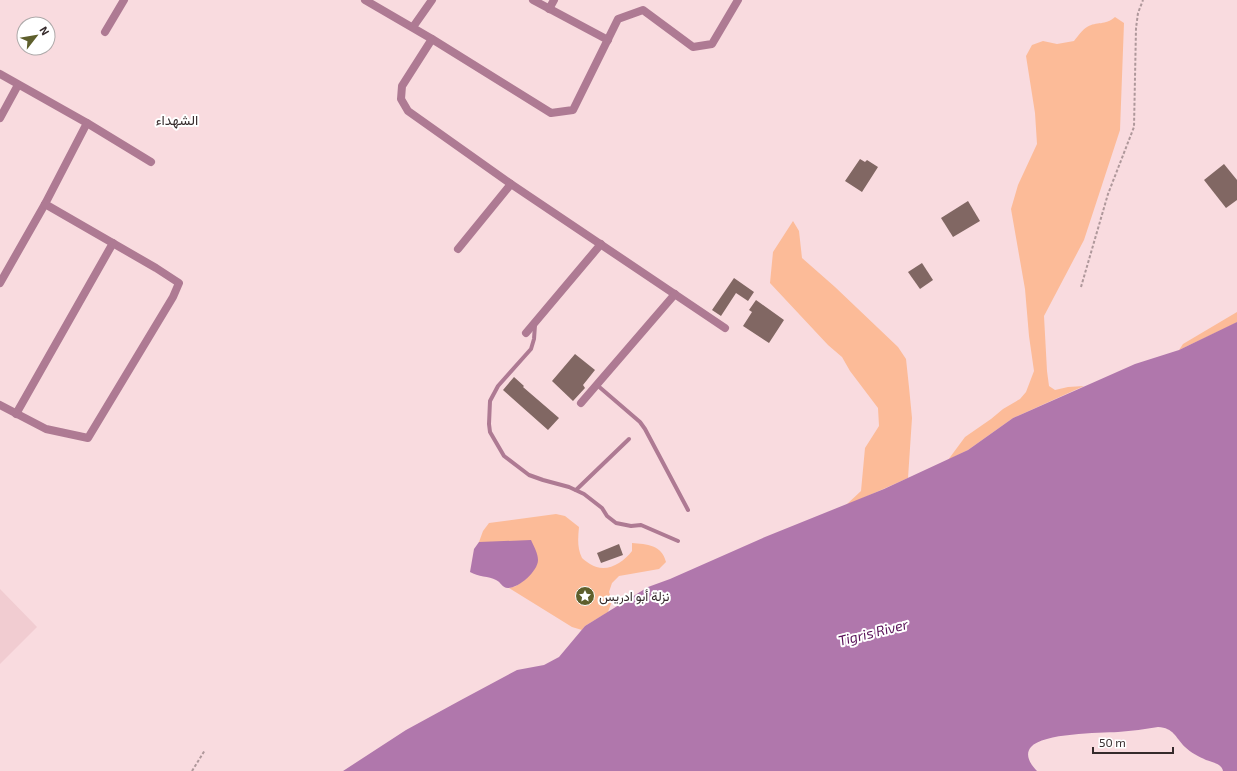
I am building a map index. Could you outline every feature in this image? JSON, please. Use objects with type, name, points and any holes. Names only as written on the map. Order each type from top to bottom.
[{"type":"street","points":[[105,32],[124,0]]},
{"type":"street","points":[[365,0],[413,27],[551,113],[573,110],[618,19],[643,10],[693,47],[712,44],[738,0]]},
{"type":"street","points":[[413,27],[432,0]]},
{"type":"street","points":[[533,0],[608,40]]},
{"type":"street","points":[[550,9],[554,0]]},
{"type":"street","points":[[432,39],[402,86],[401,99],[408,111],[511,184],[725,328]]},
{"type":"street","points":[[0,74],[87,123],[151,162]]},
{"type":"street","points":[[0,118],[18,84]]},
{"type":"street","points":[[0,283],[45,204],[87,123]]},
{"type":"street","points":[[458,249],[511,184]]},
{"type":"street","points":[[0,405],[46,429],[88,438],[173,297],[179,283],[156,268],[45,204]]},
{"type":"street","points":[[16,414],[113,243]]},
{"type":"street","points":[[526,333],[601,244]]},
{"type":"street","points":[[581,403],[675,294]]},
{"type":"lane","points":[[535,323],[534,339],[531,349],[498,386],[490,401],[490,432],[504,456],[529,475],[584,494],[602,508],[607,516],[616,523],[631,526],[641,525],[678,541]]},
{"type":"lane","points":[[597,385],[640,422],[688,510]]},
{"type":"lane","points":[[576,490],[629,439]]},
{"type":"path","points":[[1081,287],[1108,194],[1134,127],[1136,28],[1138,13],[1143,0]]},
{"type":"path","points":[[192,771],[205,750]]},
{"type":"shaded area","points":[[1115,17],[1124,23],[1120,130],[1084,240],[1044,316],[1049,386],[1055,390],[1084,386],[1013,418],[968,450],[948,460],[965,437],[1003,409],[1020,399],[1026,392],[1034,371],[1025,289],[1011,209],[1018,185],[1037,144],[1035,113],[1026,56],[1032,45],[1043,41],[1057,44],[1074,41],[1087,27],[1094,24],[1108,22]]},
{"type":"shaded area","points":[[793,221],[799,231],[802,258],[898,347],[906,359],[912,418],[908,478],[845,506],[861,491],[865,448],[879,426],[878,408],[850,371],[842,357],[828,345],[770,283],[773,252]]},
{"type":"shaded area","points":[[1237,312],[1237,322],[1234,324],[1179,350],[1183,344]]},
{"type":"shaded area","points":[[556,514],[565,516],[579,527],[578,543],[580,554],[584,560],[596,567],[607,568],[623,560],[632,551],[632,543],[653,546],[661,552],[666,562],[659,569],[619,576],[612,583],[609,592],[612,601],[608,612],[585,626],[582,630],[572,627],[509,588],[516,586],[527,578],[479,542],[483,531],[489,523]]},
{"type":"shaded area","points":[[0,589],[37,627],[0,664]]},
{"type":"water","name":"Tigris River","points":[[1237,322],[1237,771],[1223,771],[1219,765],[1190,751],[1171,731],[1158,727],[1123,732],[1085,733],[1059,736],[1037,742],[1029,750],[1028,757],[1037,771],[343,771],[406,730],[517,670],[544,665],[559,657],[585,626],[648,587],[670,579],[765,537],[884,489],[968,450],[1013,418],[1135,364],[1179,350]]},
{"type":"water","points":[[531,540],[536,550],[538,560],[537,564],[531,574],[517,585],[506,588],[498,581],[470,572],[474,549],[479,542]]},
{"type":"building","points":[[860,159],[865,162],[867,160],[878,167],[862,192],[845,181]]},
{"type":"building","points":[[1224,164],[1237,180],[1237,200],[1226,208],[1204,180]]},
{"type":"building","points":[[968,201],[980,221],[953,237],[941,218]]},
{"type":"building","points":[[922,263],[933,280],[920,289],[908,272]]},
{"type":"building","points":[[734,278],[754,292],[748,301],[736,293],[721,316],[712,310]]},
{"type":"building","points":[[756,300],[784,320],[769,343],[743,326],[752,312],[749,310]]},
{"type":"building","points":[[575,354],[595,370],[583,385],[585,388],[573,401],[552,381]]},
{"type":"building","points":[[514,377],[524,386],[523,387],[559,418],[548,430],[503,390]]},
{"type":"building","points":[[619,544],[623,555],[601,563],[597,553]]},
{"type":"place","name":"نزلة أبو ادريس","points":[[585,596]]},
{"type":"district","name":"الشهداء","points":[[177,119]]}]
